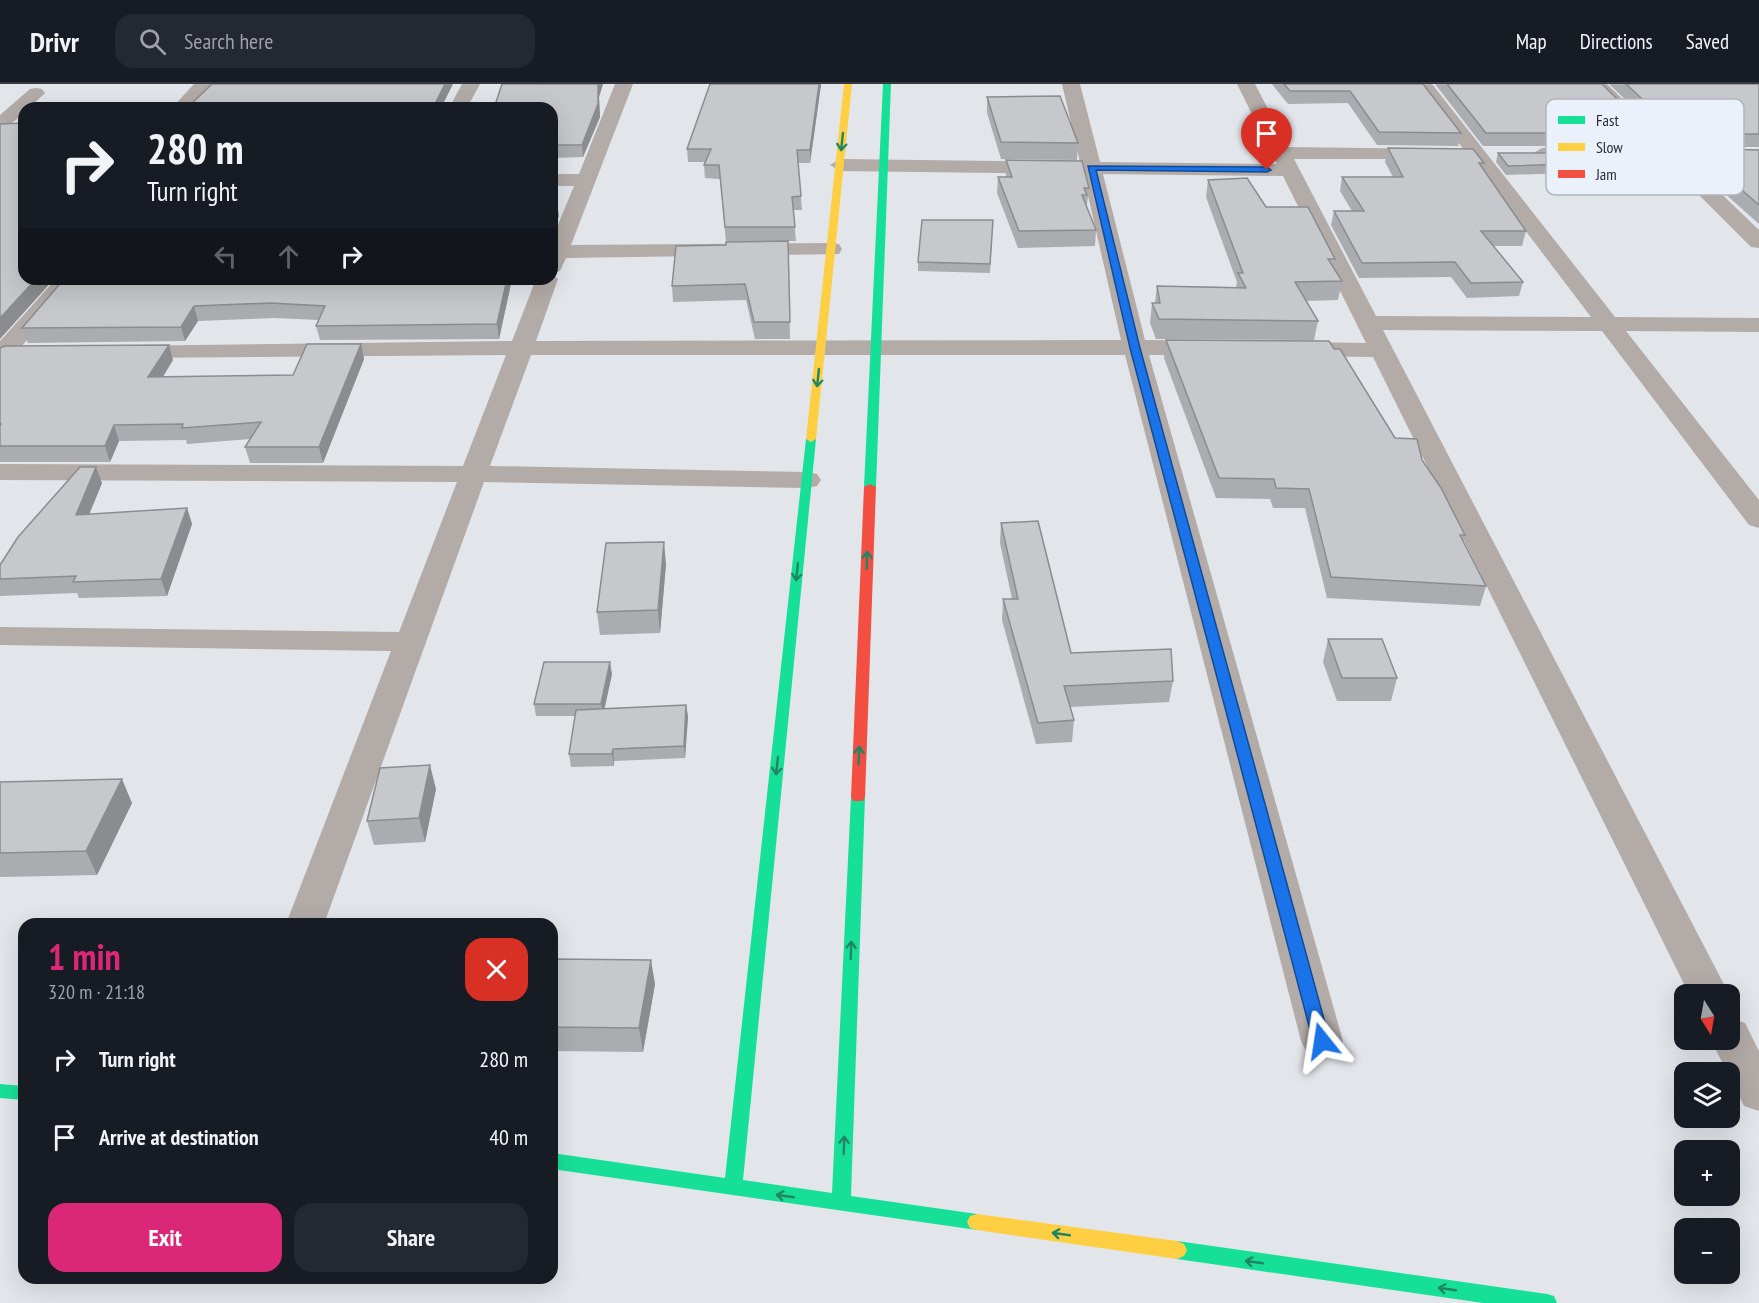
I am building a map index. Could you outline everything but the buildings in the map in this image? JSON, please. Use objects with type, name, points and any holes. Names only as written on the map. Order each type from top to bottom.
[{"type":"street","points":[[187,102],[204,84]]},
{"type":"street","points":[[461,102],[471,84]]},
{"type":"street","points":[[558,248],[624,84]]},
{"type":"street","points":[[733,1188],[848,84]]},
{"type":"street","points":[[841,1203],[887,84]]},
{"type":"street","points":[[1071,84],[1135,348],[1322,1041]]},
{"type":"street","points":[[1246,84],[1704,984]]},
{"type":"street","points":[[1423,84],[1759,519]]},
{"type":"street","points":[[1597,84],[1612,99]]},
{"type":"street","points":[[26,102],[36,93]]},
{"type":"street","points":[[0,124],[18,108]]},
{"type":"street","points":[[840,165],[1091,167],[1500,154]]},
{"type":"street","points":[[1524,154],[1546,154]]},
{"type":"street","points":[[1744,155],[1759,155]]},
{"type":"street","points":[[558,180],[586,180]]},
{"type":"street","points":[[1711,195],[1759,242]]},
{"type":"street","points":[[558,262],[831,249]]},
{"type":"street","points":[[1,353],[63,285]]},
{"type":"street","points":[[307,918],[543,285]]},
{"type":"street","points":[[1366,323],[1605,322],[1759,325]]},
{"type":"street","points":[[109,351],[821,346],[1228,349]]},
{"type":"street","points":[[1275,349],[1381,350]]},
{"type":"street","points":[[1,353],[38,352]]},
{"type":"street","points":[[0,472],[472,474],[807,480]]},
{"type":"street","points":[[0,636],[410,642]]},
{"type":"street","points":[[1738,1050],[1759,1093]]},
{"type":"street","points":[[0,1091],[18,1092]]},
{"type":"street","points":[[558,1162],[1547,1303]]},
{"type":"traffic: fast","points":[[870,487],[887,84]]},
{"type":"traffic: fast","points":[[733,1188],[811,439]]},
{"type":"traffic: fast","points":[[841,1203],[858,797]]},
{"type":"traffic: fast","points":[[0,1091],[18,1092]]},
{"type":"traffic: fast","points":[[558,1162],[977,1222]]},
{"type":"traffic: fast","points":[[1177,1250],[1547,1303]]},
{"type":"traffic: slow","points":[[811,439],[848,84]]},
{"type":"traffic: slow","points":[[977,1222],[1177,1250]]},
{"type":"traffic: jam","points":[[858,797],[870,487]]},
{"type":"route","points":[[1267,170],[1091,167],[1135,348],[1322,1041]]}]
